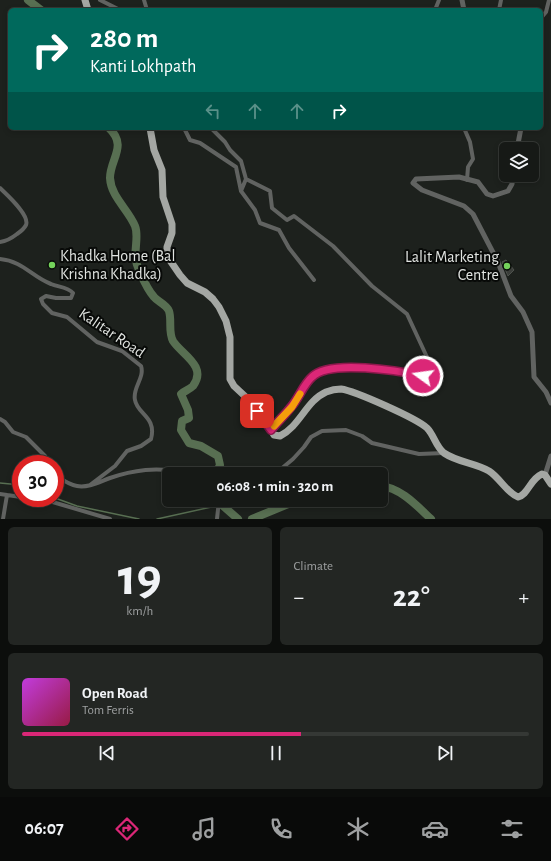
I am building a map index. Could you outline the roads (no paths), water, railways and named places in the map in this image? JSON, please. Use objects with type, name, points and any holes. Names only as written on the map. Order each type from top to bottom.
[{"type":"main road","points":[[150,130],[154,150],[162,170],[163,197],[172,224],[172,233],[167,248],[167,256],[187,283],[205,292],[220,307],[226,321],[230,337],[230,379],[234,386],[253,405],[276,436],[283,434],[290,429],[318,396],[340,389],[361,396],[417,421],[426,427],[444,453],[489,471],[502,482],[514,496],[518,497],[523,495],[536,477],[542,474],[545,475],[551,484]]},
{"type":"street","points":[[100,0],[116,8]]},
{"type":"street","points":[[543,16],[546,12],[549,0]]},
{"type":"street","points":[[185,130],[190,140],[200,143],[236,167],[241,191],[256,210],[260,223],[279,230],[289,248],[314,280]]},
{"type":"street","points":[[212,130],[225,142],[230,150],[241,161],[246,179],[241,191]]},
{"type":"street","points":[[465,130],[470,142],[473,159],[468,167],[467,180]]},
{"type":"street","points":[[518,142],[521,130]]},
{"type":"street","points":[[512,182],[508,191],[493,196],[487,194],[478,182],[459,177],[416,179],[413,183],[422,190],[464,206],[473,214],[498,262],[511,296],[523,312],[532,332],[532,362],[534,378],[546,392],[551,403]]},
{"type":"street","points":[[246,179],[270,191],[272,208],[287,220],[294,216],[316,232],[333,246],[372,286],[407,314],[431,368],[423,376],[402,371],[378,368],[338,368],[318,372],[312,376],[292,407],[271,430]]},
{"type":"street","points":[[0,188],[26,218],[26,222],[23,230],[10,239],[0,242]]},
{"type":"street","name":"Kalitar Road","points":[[0,259],[19,264],[44,281],[70,289],[73,293],[71,298],[46,296],[41,299],[43,304],[52,313],[66,317],[97,342],[122,351],[141,366],[141,375],[134,394],[135,400],[140,409],[148,417],[152,432],[151,439],[141,446],[126,451],[115,466],[90,485]]},
{"type":"street","points":[[0,419],[5,422],[13,432],[26,437],[44,455]]},
{"type":"street","points":[[283,467],[293,459],[311,437],[322,431],[346,430],[362,436],[372,443],[419,454],[444,453]]},
{"type":"street","points":[[545,475],[551,456]]},
{"type":"street","points":[[64,480],[76,486],[90,485],[124,473],[162,470]]},
{"type":"street","points":[[0,494],[12,497]]},
{"type":"street","points":[[3,519],[7,496]]},
{"type":"street","points":[[64,505],[110,519]]},
{"type":"street","points":[[217,519],[219,507]]},
{"type":"waterway","points":[[28,0],[38,8]]},
{"type":"waterway","points":[[110,130],[117,141],[118,147],[111,171],[111,185],[113,191],[135,226],[137,236],[137,264],[149,291],[169,311],[173,341],[192,361],[197,372],[197,379],[193,386],[181,394],[188,410],[189,418],[182,421],[181,430],[189,443],[201,446],[218,456],[219,467]]},
{"type":"waterway","points":[[0,483],[12,484]]},
{"type":"waterway","points":[[388,487],[402,494],[431,519]]},
{"type":"waterway","points":[[64,501],[77,506],[139,519]]},
{"type":"waterway","points":[[157,519],[211,507]]},
{"type":"waterway","points":[[224,507],[238,519]]},
{"type":"waterway","points":[[252,519],[281,507]]},
{"type":"place","name":"Khadka Home (Bal Krishna Khadka)","points":[[52,265]]},
{"type":"place","name":"Lalit Marketing Centre","points":[[507,266]]}]
